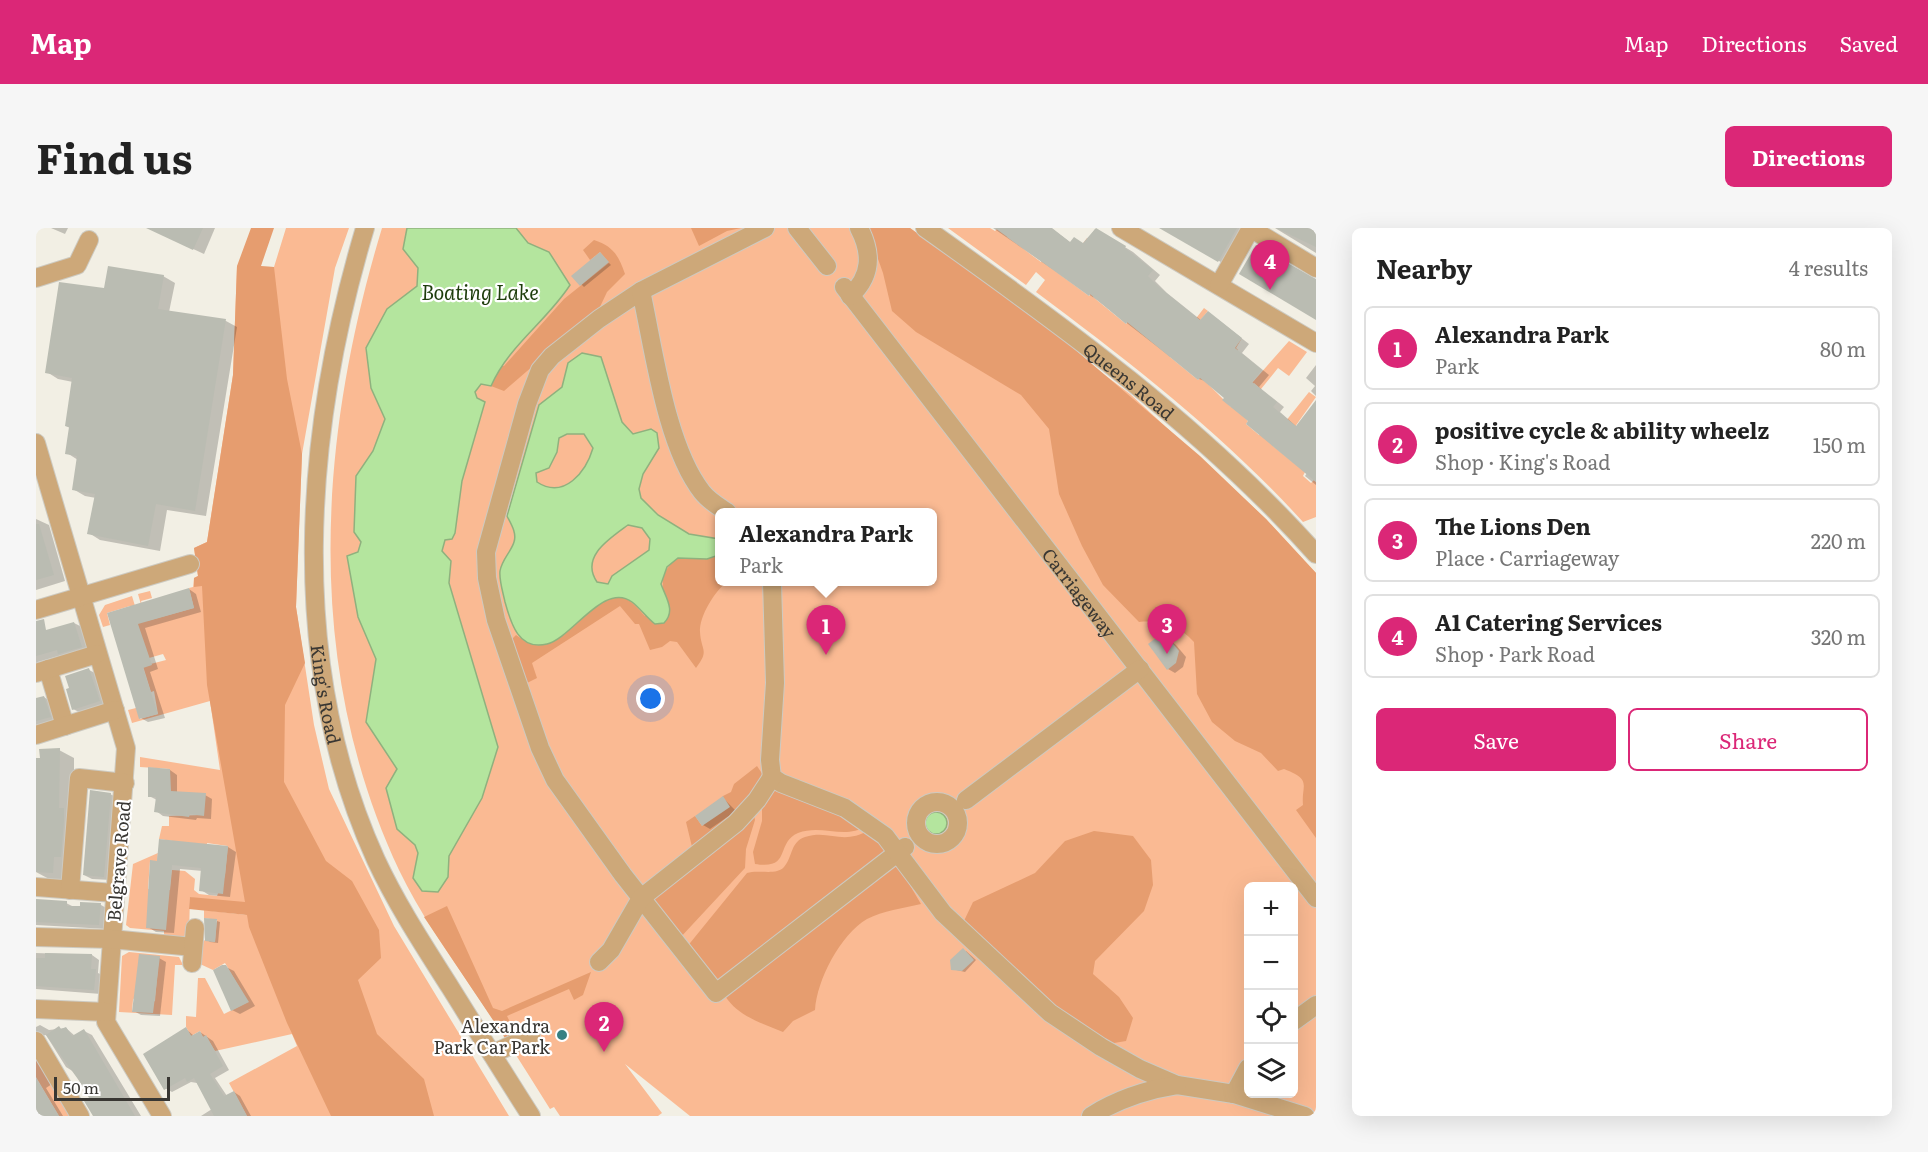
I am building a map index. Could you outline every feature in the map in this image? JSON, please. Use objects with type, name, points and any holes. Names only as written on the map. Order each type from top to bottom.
[{"type":"street","name":"King's Road","points":[[365,228],[342,308],[320,439],[314,542],[315,622],[330,715],[354,805],[373,852],[406,917],[531,1116]]},
{"type":"street","points":[[765,228],[641,291],[569,342],[540,370],[527,404],[486,552],[487,578],[496,620],[543,754],[555,780],[591,833],[666,932],[716,993],[909,844],[916,819],[924,807],[941,803],[960,804],[1140,669]]},
{"type":"street","points":[[797,228],[827,266]]},
{"type":"street","name":"Carriageway","points":[[859,228],[868,248],[868,272],[859,288],[847,291],[1316,898]]},
{"type":"street","name":"Queens Road","points":[[925,228],[1065,328],[1125,376],[1203,441],[1313,545]]},
{"type":"street","points":[[1121,228],[1316,344]]},
{"type":"street","points":[[1219,285],[1251,228],[1316,268]]},
{"type":"street","points":[[36,278],[77,265],[89,240]]},
{"type":"street","points":[[641,291],[672,431],[680,455],[703,494],[721,508]]},
{"type":"street","name":"Belgrave Road","points":[[36,442],[126,748],[125,783],[114,893],[108,1021]]},
{"type":"street","points":[[36,610],[189,564]]},
{"type":"street","points":[[599,962],[611,950],[641,898],[736,823],[757,800],[772,777],[770,760],[775,612],[772,586]]},
{"type":"street","points":[[65,726],[42,671],[97,654]]},
{"type":"street","points":[[36,735],[115,711]]},
{"type":"street","points":[[772,777],[858,815],[885,836],[909,844],[938,844],[948,840],[957,824],[960,804]]},
{"type":"street","points":[[70,890],[79,778],[125,783]]},
{"type":"street","points":[[909,844],[943,913],[1050,1013],[1101,1047],[1140,1069],[1177,1084],[1234,1094],[1305,1116]]},
{"type":"street","points":[[36,888],[114,893]]},
{"type":"street","points":[[36,937],[111,939],[192,955],[195,928]]},
{"type":"street","points":[[1298,1018],[1316,1005]]},
{"type":"street","points":[[36,1009],[108,1021],[162,1116]]},
{"type":"street","points":[[492,1054],[531,1036]]},
{"type":"street","points":[[36,1041],[80,1116]]},
{"type":"street","points":[[1234,1094],[1244,1075]]},
{"type":"street","points":[[1091,1116],[1106,1106],[1144,1090],[1177,1084]]},
{"type":"shaded area","points":[[251,228],[274,228],[261,266],[274,267],[287,379],[302,454],[296,607],[305,663],[285,705],[284,782],[326,861],[352,881],[379,930],[381,958],[358,980],[377,1034],[424,1079],[434,1116],[331,1116],[287,1023],[249,927],[247,915],[189,909],[190,897],[245,902],[207,685],[202,586],[194,587],[194,578],[198,576],[194,548],[207,542],[233,375],[237,266]]},
{"type":"shaded area","points":[[286,228],[349,228],[335,268],[302,454],[296,607],[314,725],[329,789],[394,926],[509,1116],[247,1116],[229,1083],[297,1046],[292,1034],[215,1051],[200,1031],[191,1036],[186,1027],[186,1016],[196,1017],[198,978],[205,978],[224,1014],[248,1002],[225,963],[213,970],[200,964],[202,940],[215,942],[217,920],[204,918],[204,910],[247,915],[190,897],[189,933],[181,938],[164,936],[164,931],[130,928],[126,925],[133,864],[158,853],[157,861],[150,861],[148,889],[170,890],[172,870],[185,871],[195,879],[194,890],[199,894],[217,896],[225,876],[228,846],[207,843],[207,846],[159,839],[162,826],[169,826],[169,816],[204,815],[170,799],[170,769],[140,767],[140,757],[220,770],[210,701],[132,723],[128,710],[136,708],[140,719],[158,714],[154,691],[151,692],[143,666],[166,660],[163,654],[149,658],[130,606],[107,613],[110,625],[103,627],[99,615],[105,605],[132,596],[138,616],[144,615],[138,594],[150,591],[152,598],[141,601],[147,621],[194,608],[189,588],[193,587],[194,578],[198,576],[194,548],[207,542],[233,375],[237,266],[274,267]]},
{"type":"shaded area","points":[[382,228],[910,228],[1130,394],[1266,519],[1316,573],[1316,1116],[690,1116],[625,1064],[662,1113],[658,1116],[560,1116],[554,1107],[550,1109],[415,901],[399,870],[368,792],[347,713],[335,633],[330,552],[334,470],[344,389],[360,308]]},
{"type":"shaded area","points":[[691,228],[741,228],[727,231],[699,246]]},
{"type":"shaded area","points":[[867,228],[910,228],[1058,335],[1200,456],[1266,519],[1316,573],[1316,838],[1296,810],[1303,805],[1304,784],[1299,776],[1284,769],[1278,771],[1261,753],[1235,741],[1212,722],[1197,694],[1194,642],[1182,631],[1169,625],[1139,622],[1103,585],[1082,546],[1059,494],[1049,429],[1021,395],[916,332],[892,311],[883,273]]},
{"type":"shaded area","points":[[948,228],[990,228],[995,231],[998,228],[1013,228],[1007,237],[1041,262],[1057,241],[1063,245],[1047,265],[1089,296],[1104,277],[1098,272],[1105,261],[1088,251],[1081,259],[1075,254],[1087,238],[1096,244],[1105,234],[1100,242],[1103,245],[1099,251],[1104,255],[1117,241],[1110,251],[1118,258],[1110,269],[1113,272],[1093,297],[1126,324],[1145,299],[1151,304],[1159,294],[1166,299],[1155,313],[1151,310],[1136,328],[1162,349],[1177,330],[1174,328],[1185,314],[1194,321],[1204,308],[1208,311],[1188,340],[1184,337],[1170,357],[1198,380],[1225,346],[1232,351],[1242,338],[1236,348],[1238,350],[1209,385],[1231,407],[1289,341],[1307,352],[1289,376],[1278,368],[1261,389],[1254,383],[1246,393],[1250,397],[1239,411],[1248,421],[1246,424],[1259,435],[1266,432],[1273,437],[1309,392],[1316,397],[1292,431],[1285,426],[1273,446],[1299,467],[1314,448],[1316,450],[1316,454],[1303,470],[1305,472],[1303,476],[1311,483],[1314,480],[1316,482],[1316,517],[1303,522],[1209,429],[1106,345],[1036,292],[1045,280],[1036,272],[1026,285]]},
{"type":"shaded area","points":[[594,240],[606,245],[614,252],[625,274],[607,292],[599,309],[504,391],[491,386],[499,366],[504,366],[564,299],[609,263],[600,252],[590,260],[583,250]]},
{"type":"shaded area","points":[[685,557],[714,557],[715,586],[722,586],[702,619],[700,632],[704,654],[696,668],[677,642],[670,641],[662,647],[650,650],[639,624],[635,624],[620,606],[532,663],[537,678],[525,684],[511,640],[516,635],[533,644],[548,643],[561,637],[597,604],[610,598],[627,599],[645,616],[665,596],[664,577],[674,560]]},
{"type":"shaded area","points":[[757,766],[763,775],[743,806],[693,851],[686,822],[695,816],[702,826],[723,796],[731,792],[734,784]]},
{"type":"shaded area","points":[[776,788],[866,826],[850,832],[816,830],[798,833],[791,837],[779,859],[774,863],[755,864],[753,852],[762,821],[762,801]]},
{"type":"shaded area","points":[[753,810],[755,820],[746,849],[745,868],[679,939],[654,902],[656,896]]},
{"type":"shaded area","points":[[869,830],[886,846],[885,854],[716,985],[686,948],[747,873],[781,870],[787,863],[794,846],[805,837],[822,835],[851,837]]},
{"type":"shaded area","points":[[1094,831],[1133,836],[1151,860],[1153,885],[1144,911],[1095,961],[1093,974],[1119,997],[1133,1018],[1126,1041],[1108,1044],[1059,1010],[963,923],[973,902],[1035,873],[1065,841]]},
{"type":"shaded area","points":[[891,864],[898,865],[921,904],[880,914],[857,926],[839,947],[825,972],[815,1010],[793,1021],[783,1032],[751,1018],[730,1003],[725,996]]},
{"type":"shaded area","points":[[447,906],[493,1008],[502,1011],[591,972],[583,995],[574,1000],[569,989],[507,1016],[515,1032],[505,1038],[424,917]]},
{"type":"shaded area","points":[[129,952],[179,957],[183,965],[175,965],[172,1015],[119,1012],[122,956]],"holes":[[[159,956],[155,1001],[132,1011],[133,1000]]]},
{"type":"shaded area","points":[[36,1058],[76,1116],[59,1116],[36,1077]]},
{"type":"water","name":"Boating Lake","points":[[407,228],[516,228],[528,243],[549,252],[570,285],[508,358],[491,386],[481,384],[475,392],[477,398],[485,402],[462,481],[455,533],[452,539],[445,540],[442,551],[451,561],[449,583],[498,747],[482,798],[449,856],[448,877],[438,892],[422,891],[413,878],[418,853],[415,845],[397,829],[386,788],[397,769],[366,722],[376,659],[358,617],[347,556],[358,552],[361,542],[354,532],[356,476],[373,451],[385,419],[371,388],[366,348],[387,309],[417,286],[418,268],[403,249]]},
{"type":"water","points":[[582,353],[601,357],[622,422],[633,434],[651,429],[657,433],[659,448],[643,474],[639,489],[641,498],[658,515],[689,534],[715,538],[715,556],[707,559],[678,558],[667,567],[661,584],[670,609],[664,623],[655,624],[632,602],[621,598],[610,599],[599,604],[557,640],[537,645],[523,640],[510,619],[500,571],[515,539],[507,516],[539,405],[562,387],[568,363]],"holes":[[[567,434],[584,434],[593,448],[579,474],[572,481],[556,488],[537,482],[536,473],[549,468],[557,452],[559,438]],[[628,525],[642,528],[650,539],[649,550],[612,576],[608,584],[597,582],[592,565],[599,549]]]},
{"type":"water","points":[[936,812],[944,815],[947,823],[944,831],[936,834],[928,831],[925,823],[928,815]]},
{"type":"building","points":[[146,228],[203,228],[193,250]]},
{"type":"building","points":[[995,228],[1052,228],[1070,242],[1074,237],[1083,243],[1096,228],[1126,246],[1125,248],[1153,270],[1148,276],[1159,287],[1200,320],[1208,311],[1242,338],[1235,348],[1262,370],[1252,382],[1277,402],[1273,407],[1296,426],[1316,400],[1316,482],[1246,424],[1248,421],[1200,378],[1198,380],[1090,294],[1089,296]]},
{"type":"building","points":[[1159,228],[1237,228],[1218,262]]},
{"type":"building","points":[[1276,228],[1316,228],[1316,247]]},
{"type":"building","points":[[1256,245],[1316,279],[1316,320],[1239,274]]},
{"type":"building","points":[[600,252],[609,262],[580,286],[571,276]]},
{"type":"building","points":[[108,266],[164,275],[158,309],[226,319],[195,511],[156,504],[148,546],[87,534],[95,494],[72,490],[77,456],[65,454],[69,427],[65,426],[72,378],[45,373],[59,282],[104,288]]},
{"type":"building","points":[[36,524],[39,524],[54,575],[36,580]]},
{"type":"building","points":[[189,588],[194,608],[138,624],[152,665],[143,668],[158,714],[139,719],[107,613]]},
{"type":"building","points":[[44,619],[46,630],[74,622],[82,647],[58,654],[57,650],[36,656],[36,621]]},
{"type":"building","points":[[1157,637],[1169,639],[1179,651],[1176,663],[1167,670],[1148,644]]},
{"type":"building","points":[[89,668],[100,701],[72,710],[65,676]]},
{"type":"building","points":[[44,696],[51,717],[36,721],[36,698]]},
{"type":"building","points":[[60,748],[59,808],[64,808],[61,857],[54,857],[53,873],[36,872],[36,758],[40,758],[39,749]]},
{"type":"building","points":[[148,767],[170,769],[171,791],[206,793],[204,816],[190,814],[189,817],[154,812],[156,797],[148,797]]},
{"type":"building","points":[[90,790],[111,793],[104,877],[83,875]]},
{"type":"building","points":[[723,796],[730,807],[702,826],[695,816]]},
{"type":"building","points":[[159,839],[228,846],[223,894],[199,891],[201,868],[172,865],[166,930],[146,928],[150,860],[157,861]]},
{"type":"building","points":[[36,899],[67,901],[67,906],[80,906],[80,902],[101,903],[99,925],[36,922]]},
{"type":"building","points":[[204,918],[217,919],[215,942],[205,941]]},
{"type":"building","points":[[963,948],[974,960],[962,971],[951,970],[950,960]]},
{"type":"building","points":[[45,953],[92,954],[91,969],[96,969],[94,990],[36,986],[36,958],[45,958]]},
{"type":"building","points":[[139,954],[160,956],[153,1013],[132,1012]]},
{"type":"building","points":[[226,965],[249,1002],[231,1011],[213,970]]},
{"type":"building","points":[[59,1026],[61,1029],[66,1027],[72,1036],[84,1029],[135,1116],[93,1116],[84,1101],[89,1098],[80,1082],[46,1035]]},
{"type":"building","points":[[186,1027],[191,1036],[200,1031],[203,1037],[206,1035],[223,1066],[210,1074],[224,1096],[234,1091],[247,1116],[214,1116],[194,1078],[187,1082],[185,1078],[164,1090],[143,1054]]},
{"type":"building","points":[[36,1078],[59,1116],[36,1116]]},
{"type":"place","name":"A1 Catering Services","points":[[1270,290]]},
{"type":"place","name":"The Lions Den","points":[[1167,654]]},
{"type":"place","name":"Alexandra Park","points":[[826,655]]},
{"type":"place","name":"Alexandra Park Car Park","points":[[562,1035]]},
{"type":"place","name":"positive cycle & ability wheelz","points":[[604,1052]]}]
